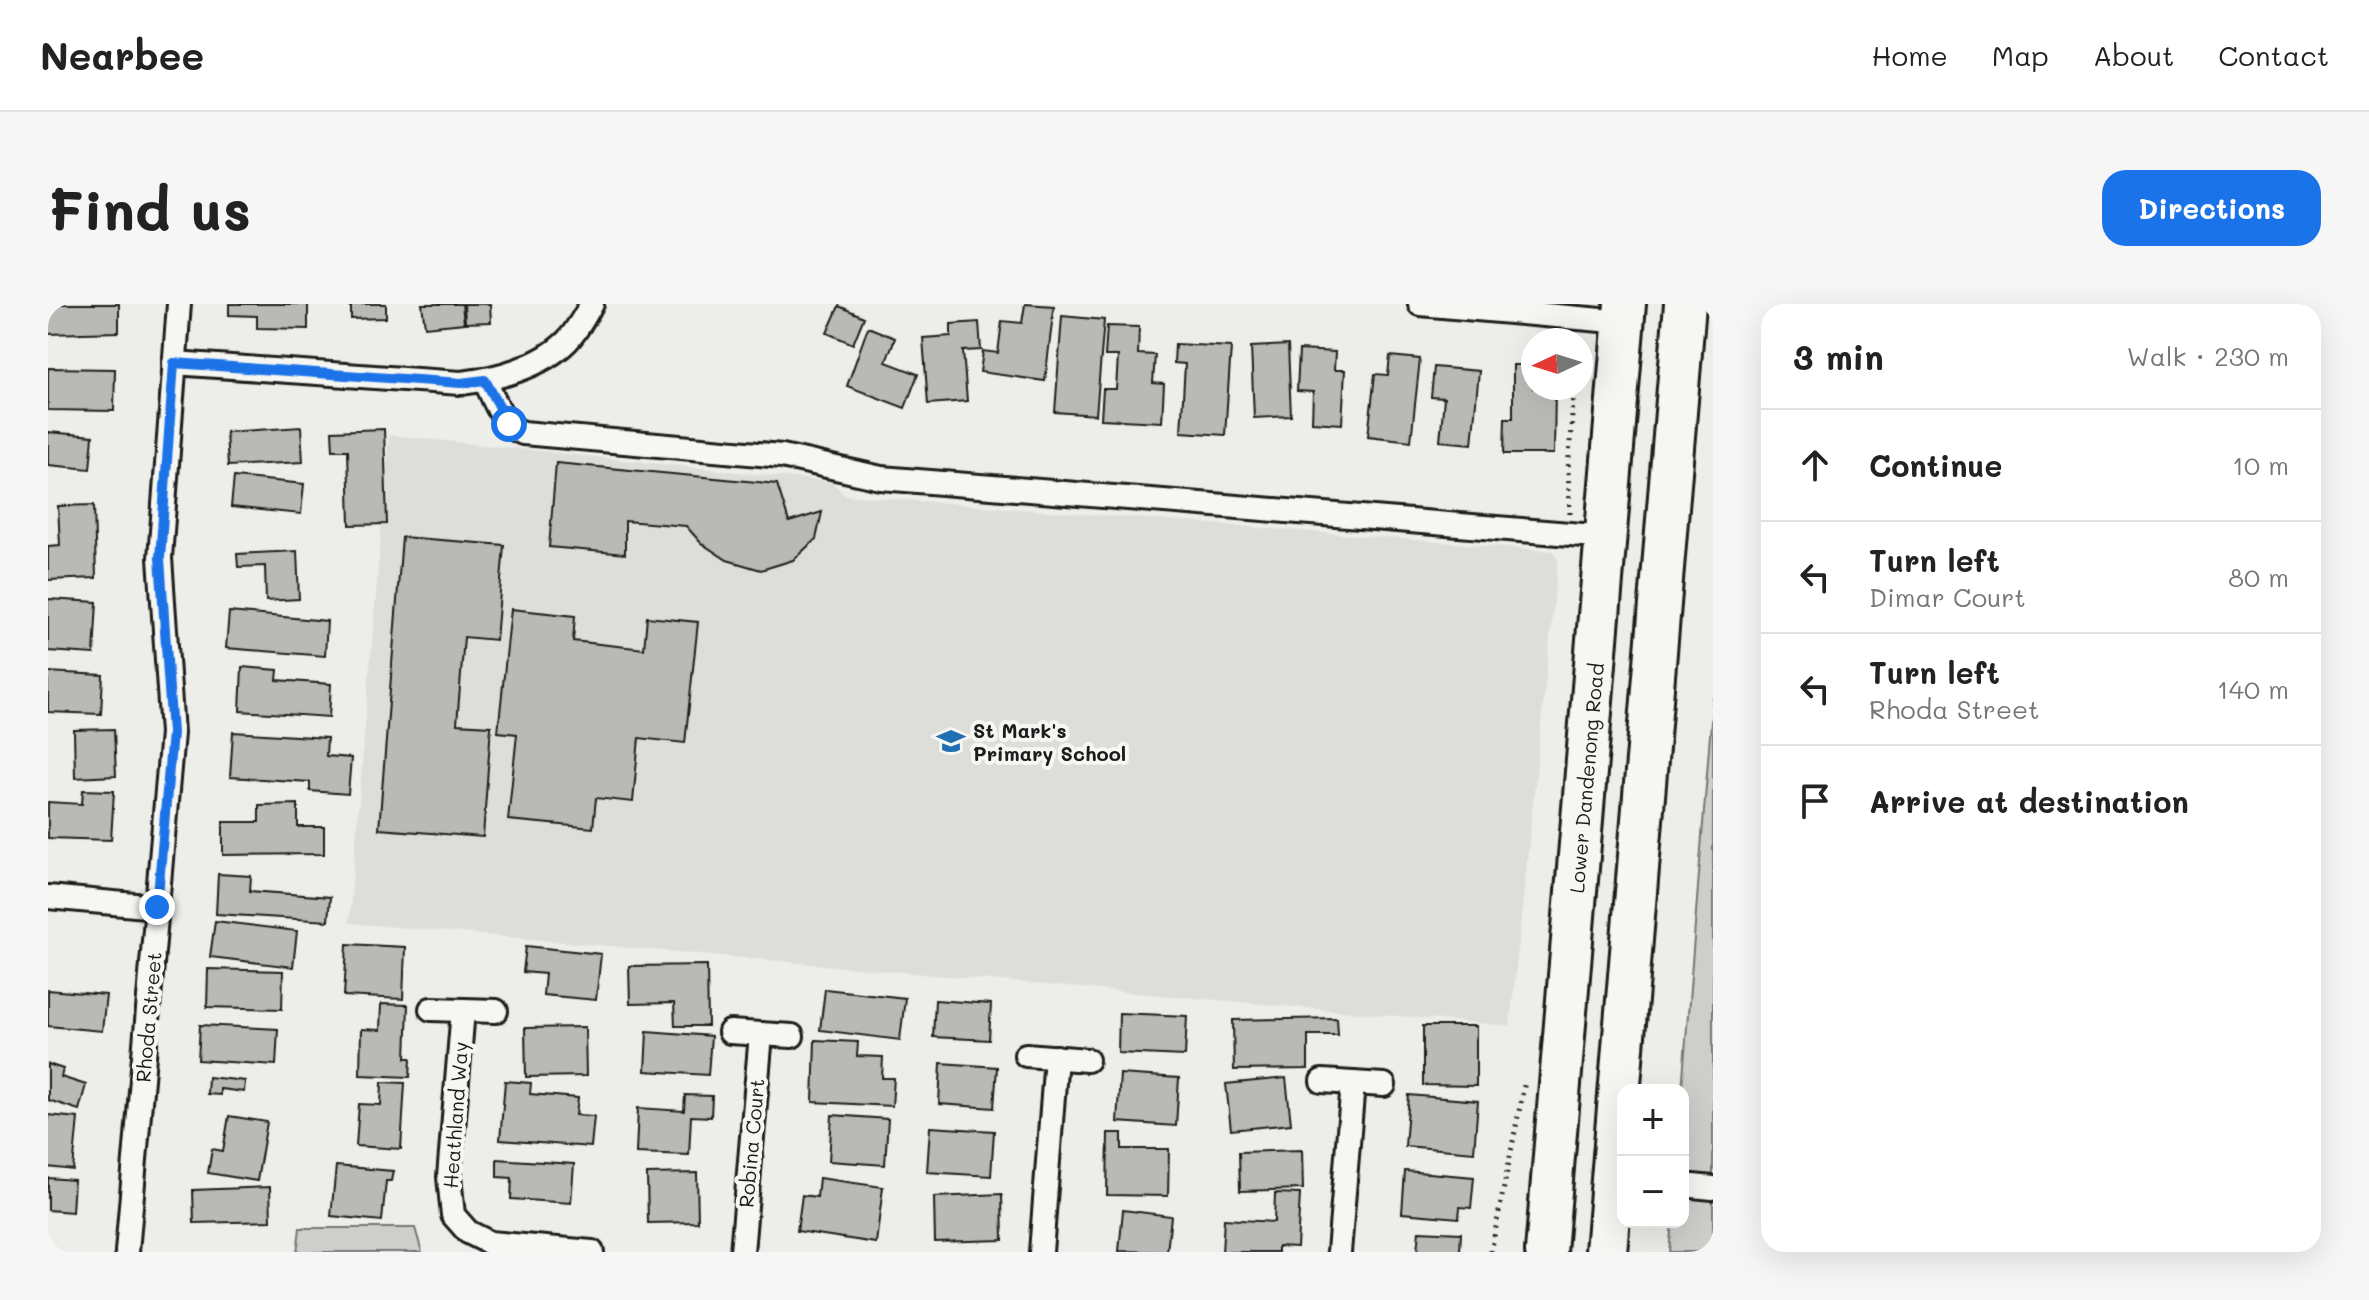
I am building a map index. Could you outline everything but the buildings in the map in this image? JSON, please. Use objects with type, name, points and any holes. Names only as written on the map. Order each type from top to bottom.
[{"type":"highway","points":[[1620,1156],[1685,304]]},
{"type":"highway","name":"Lower Dandenong Road","points":[[1546,1252],[1625,313]]},
{"type":"highway","points":[[1606,1252],[1617,1188]]},
{"type":"street","name":"Rhoda Street","points":[[127,1252],[172,733],[160,558],[179,304]]},
{"type":"street","points":[[174,363],[461,383],[485,380],[517,370],[566,341],[592,304]]},
{"type":"street","points":[[1420,304],[1625,313]]},
{"type":"street","points":[[485,380],[501,414],[516,431],[523,433],[782,456],[881,478],[1607,537]]},
{"type":"street","points":[[48,897],[157,907]]},
{"type":"street","points":[[431,1009],[496,1011]]},
{"type":"street","name":"Heathland Way","points":[[463,1010],[449,1177],[453,1215],[468,1232],[490,1243],[592,1252]]},
{"type":"street","points":[[730,1032],[792,1036]]},
{"type":"street","name":"Robina Court","points":[[742,1252],[761,1034]]},
{"type":"street","points":[[1026,1055],[1087,1060]]},
{"type":"street","points":[[1041,1252],[1056,1057]]},
{"type":"street","points":[[1322,1081],[1384,1085]]},
{"type":"street","points":[[1339,1252],[1353,1083]]},
{"type":"street","points":[[1689,1186],[1713,1188]]},
{"type":"path","points":[[1491,1252],[1528,1066]]},
{"type":"shaded area","name":"St Mark's Primary School","points":[[389,435],[832,482],[845,495],[1553,551],[1558,560],[1510,1026],[349,923]]},
{"type":"shaded area","points":[[1713,697],[1713,1252],[1669,1252],[1671,1228],[1689,1228],[1689,1084],[1682,1084]]},
{"type":"shaded area","points":[[300,1228],[415,1228],[422,1252],[297,1252]]},
{"type":"place","name":"St Mark's Primary School","points":[[951,741]]},
{"type":"route","points":[[157,907],[172,733],[160,558],[174,363],[461,383],[485,380],[509,424]]}]
